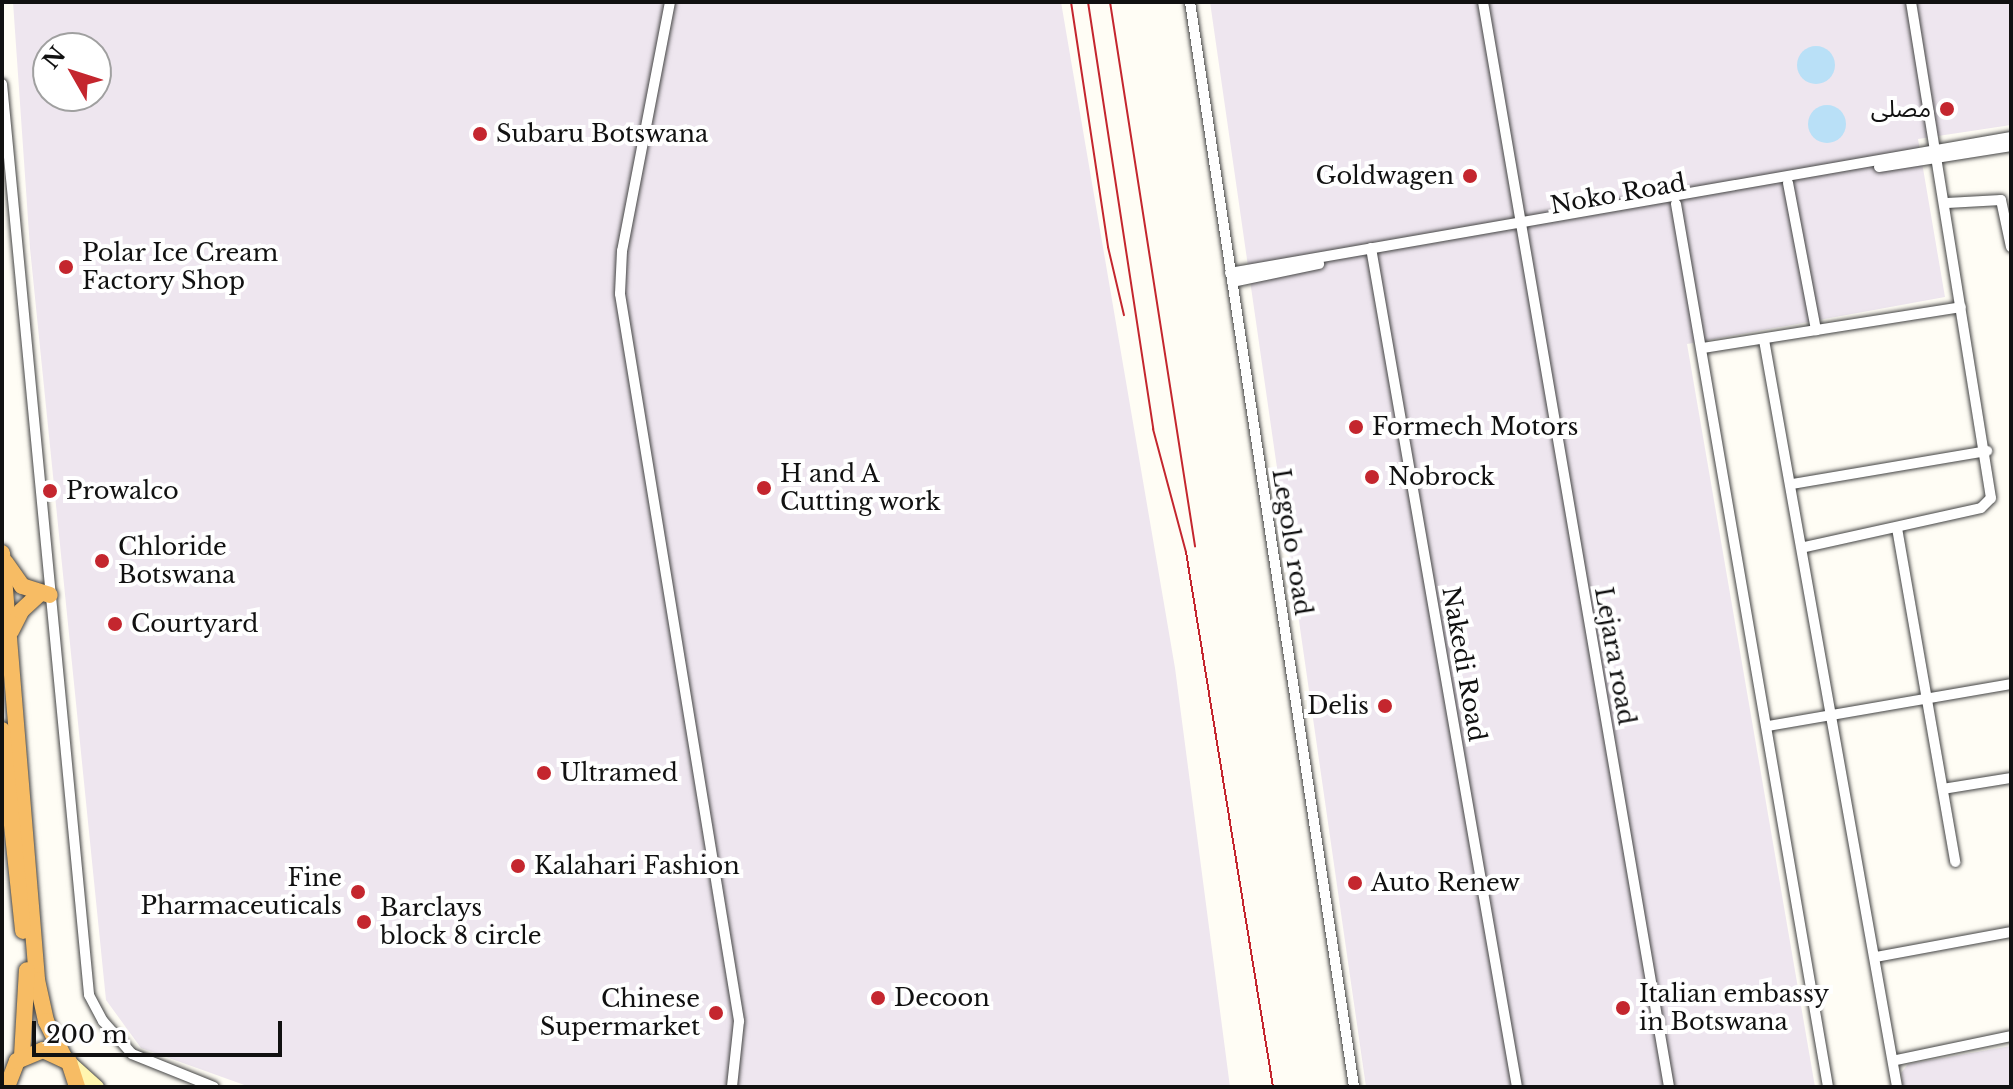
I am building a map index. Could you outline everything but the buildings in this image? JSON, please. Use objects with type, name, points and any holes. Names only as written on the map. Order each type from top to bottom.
[{"type":"highway","points":[[2,545],[15,580],[44,595],[16,617],[10,635]]},
{"type":"highway","points":[[2,553],[37,980],[46,1021],[67,1060],[77,1087]]},
{"type":"highway","points":[[2,730],[28,982],[7,1087]]},
{"type":"highway","points":[[14,1062],[43,1050],[67,1060]]},
{"type":"main road","points":[[67,1060],[97,1087]]},
{"type":"street","points":[[670,2],[622,251],[620,294],[737,1006],[739,1047],[732,1087]]},
{"type":"street","name":"Legolo road","points":[[1190,2],[1354,1087]]},
{"type":"street","name":"Lejara road","points":[[1483,2],[1669,1087]]},
{"type":"street","points":[[1805,547],[1897,528],[1988,504],[1992,485],[1911,2]]},
{"type":"street","points":[[2,84],[44,595],[89,995],[103,1021],[132,1054],[214,1087]]},
{"type":"street","points":[[1522,228],[2011,137]]},
{"type":"street","name":"Noko Road","points":[[1231,278],[1371,251],[1676,204],[1938,153],[2011,146]]},
{"type":"street","points":[[1788,183],[1816,330]]},
{"type":"street","points":[[1947,203],[1992,196],[2001,200],[2011,247]]},
{"type":"street","points":[[1676,204],[1828,1087]]},
{"type":"street","name":"Nakedi Road","points":[[1371,251],[1517,1087]]},
{"type":"street","points":[[1703,348],[1961,307]]},
{"type":"street","points":[[1764,340],[1805,547],[1831,717],[1896,1060],[1897,1087]]},
{"type":"street","points":[[1792,484],[1987,451]]},
{"type":"street","points":[[1897,528],[1955,862]]},
{"type":"street","points":[[1768,726],[2011,684]]},
{"type":"street","points":[[1943,789],[2011,778]]},
{"type":"street","points":[[1876,957],[2011,932]]},
{"type":"street","points":[[1896,1060],[2011,1036]]},
{"type":"shaded area","points":[[13,2],[1061,2],[1175,668],[1230,1087],[250,1087],[141,1048],[106,1000],[30,248]]},
{"type":"shaded area","points":[[1210,2],[2011,2],[2011,125],[1918,139],[1945,297],[1687,344],[1815,1087],[1366,1087]]},
{"type":"shaded area","points":[[2011,1046],[2011,1087],[1903,1087],[1901,1073],[1908,1064]]},
{"type":"water","points":[[1816,46],[1830,51],[1835,65],[1830,79],[1816,84],[1802,79],[1797,65],[1802,51]]},
{"type":"water","points":[[1827,105],[1840,111],[1846,124],[1840,137],[1827,143],[1814,137],[1808,124],[1814,111]]},
{"type":"railway","points":[[1071,2],[1108,247],[1124,315]]},
{"type":"railway","points":[[1088,2],[1153,429],[1186,552],[1273,1087]]},
{"type":"railway","points":[[1110,2],[1195,546]]},
{"type":"place","name":"مصلى","points":[[1947,109]]},
{"type":"place","name":"Subaru Botswana","points":[[480,134]]},
{"type":"place","name":"Goldwagen","points":[[1470,176]]},
{"type":"place","name":"Polar Ice Cream Factory Shop","points":[[66,267]]},
{"type":"place","name":"Formech Motors","points":[[1356,427]]},
{"type":"place","name":"Nobrock","points":[[1372,477]]},
{"type":"place","name":"H and A Cutting work","points":[[764,488]]},
{"type":"place","name":"Prowalco","points":[[50,491]]},
{"type":"place","name":"Chloride Botswana","points":[[102,561]]},
{"type":"place","name":"Courtyard","points":[[115,624]]},
{"type":"place","name":"Delis","points":[[1385,706]]},
{"type":"place","name":"Ultramed","points":[[544,773]]},
{"type":"place","name":"Kalahari Fashion","points":[[518,866]]},
{"type":"place","name":"Auto Renew","points":[[1355,883]]},
{"type":"place","name":"Fine Pharmaceuticals","points":[[358,892]]},
{"type":"place","name":"Barclays block 8 circle","points":[[364,922]]},
{"type":"place","name":"Decoon","points":[[878,998]]},
{"type":"place","name":"Italian embassy in Botswana","points":[[1623,1008]]},
{"type":"place","name":"Chinese Supermarket","points":[[716,1013]]}]
